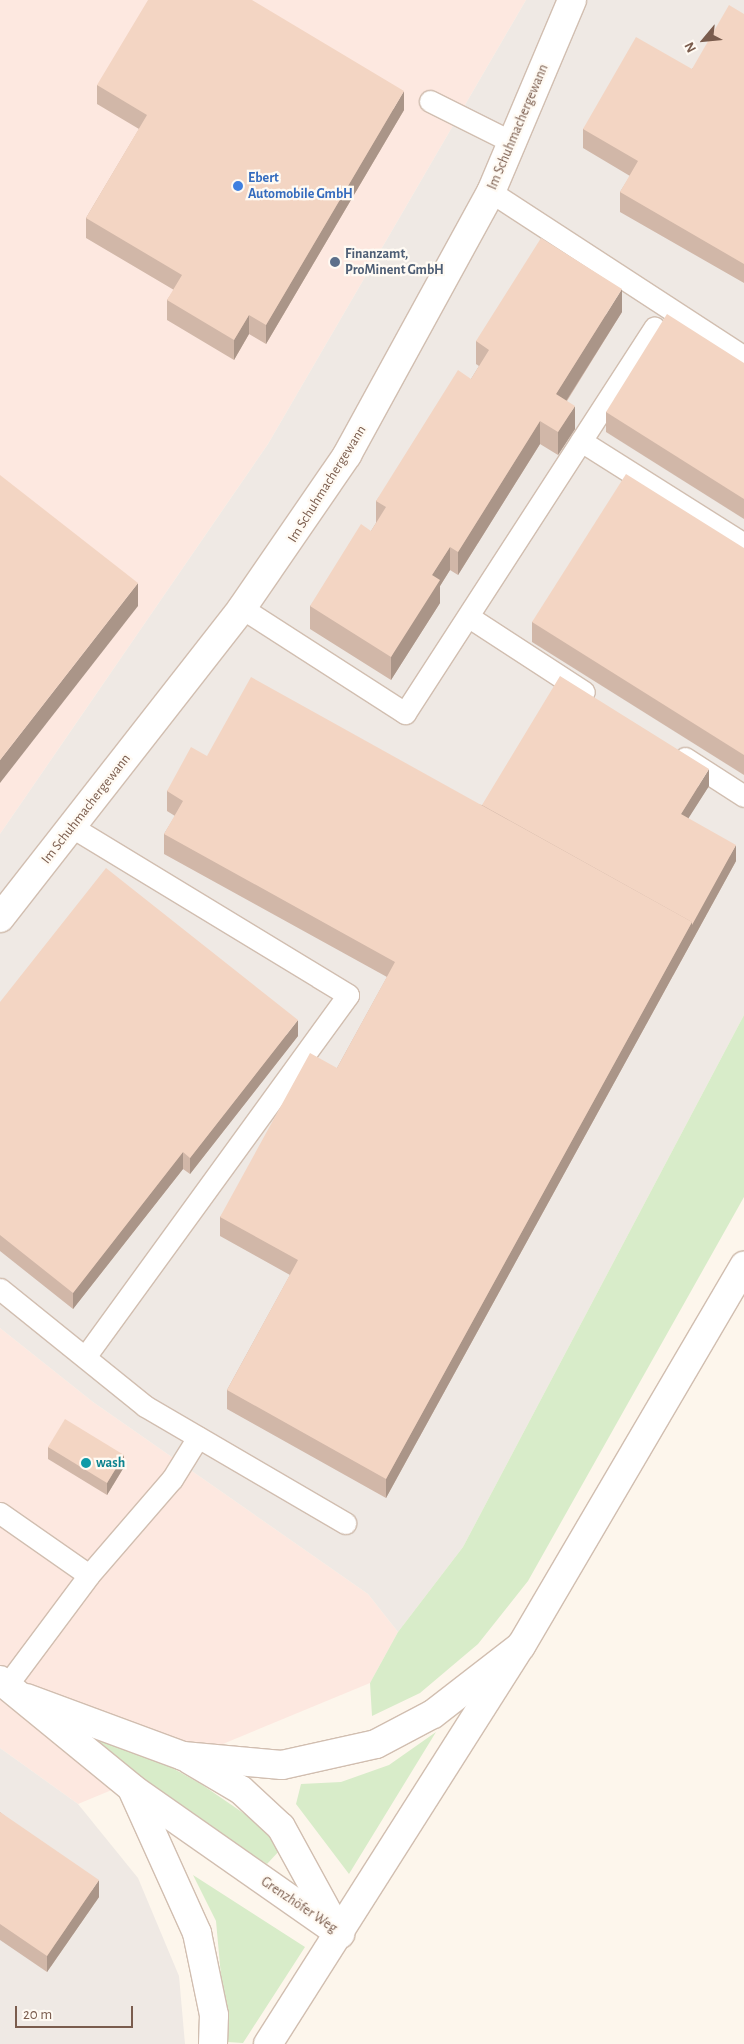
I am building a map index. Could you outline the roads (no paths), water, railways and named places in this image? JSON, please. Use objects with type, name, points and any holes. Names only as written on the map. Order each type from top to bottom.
[{"type":"street","name":"Im Schuhmachergewann","points":[[0,918],[242,608],[348,455],[491,192],[572,0]]},
{"type":"street","points":[[268,2044],[340,1934],[521,1646],[744,1266]]},
{"type":"street","name":"Grenzhöfer Weg","points":[[183,1756],[282,1765],[376,1744],[433,1714],[521,1646]]},
{"type":"street","name":"Grenzhöfer Weg","points":[[11,1688],[183,1756],[241,1790],[281,1827],[340,1934]]},
{"type":"street","name":"Grenzhöfer Weg","points":[[11,1688],[133,1789],[340,1934]]},
{"type":"street","name":"Grenzhöfer Weg","points":[[133,1789],[197,1933],[214,2015],[213,2044]]},
{"type":"lane","points":[[430,101],[512,142]]},
{"type":"lane","points":[[491,192],[744,357]]},
{"type":"lane","points":[[242,608],[405,713],[469,617],[654,328]]},
{"type":"lane","points":[[580,441],[744,544]]},
{"type":"lane","points":[[469,617],[602,704]]},
{"type":"lane","points":[[669,747],[744,796]]},
{"type":"lane","points":[[72,827],[348,995],[85,1357]]},
{"type":"lane","points":[[0,1289],[145,1406],[345,1524]]},
{"type":"lane","points":[[11,1688],[89,1575],[172,1479],[198,1437]]},
{"type":"lane","points":[[0,1513],[89,1575]]},
{"type":"place","name":"Ebert Automobile GmbH","points":[[238,186]]},
{"type":"place","name":"Finanzamt, ProMinent GmbH","points":[[335,262]]},
{"type":"place","name":"wash","points":[[86,1463]]}]
